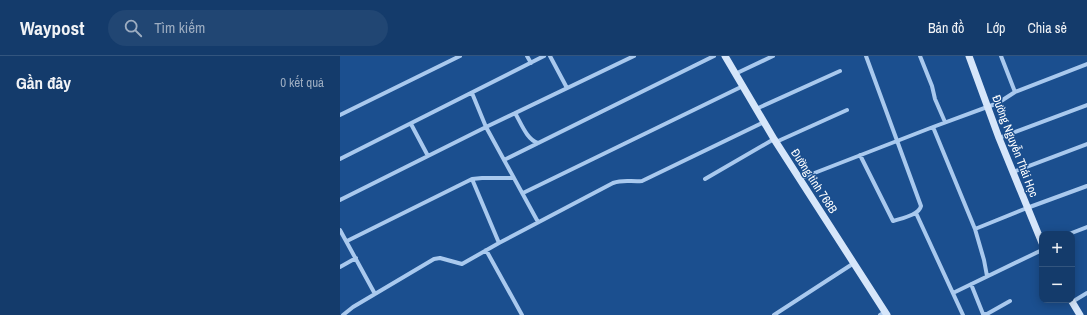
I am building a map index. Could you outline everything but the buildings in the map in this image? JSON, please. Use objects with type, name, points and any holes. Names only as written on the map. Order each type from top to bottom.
[{"type":"street","points":[[340,115],[460,56]]},
{"type":"street","points":[[527,56],[531,63]]},
{"type":"street","points":[[340,159],[472,94],[544,56]]},
{"type":"street","points":[[550,56],[568,88]]},
{"type":"street","points":[[340,200],[486,127],[634,56]]},
{"type":"street","points":[[504,160],[714,56]]},
{"type":"street","name":"Đường tỉnh 768B","points":[[725,56],[775,141],[854,263],[884,314]]},
{"type":"street","points":[[735,74],[773,56]]},
{"type":"street","points":[[860,155],[893,221],[916,213],[919,210],[921,206],[866,56]]},
{"type":"street","points":[[920,56],[932,86],[940,113],[945,122]]},
{"type":"street","name":"Đường Nguyễn Thái Học","points":[[969,56],[999,138],[1039,236]]},
{"type":"street","points":[[1001,56],[1015,92]]},
{"type":"street","points":[[799,179],[945,122],[988,108],[1015,92],[1087,64]]},
{"type":"street","points":[[756,109],[840,71]]},
{"type":"street","points":[[522,193],[743,86]]},
{"type":"street","points":[[472,94],[486,127],[538,222]]},
{"type":"street","points":[[999,138],[1087,105]]},
{"type":"street","points":[[705,179],[775,141],[847,110]]},
{"type":"street","points":[[515,113],[533,142],[539,143]]},
{"type":"street","points":[[343,315],[353,307],[434,259],[440,258],[462,264],[499,242],[613,182],[622,180],[636,182],[642,181],[764,122]]},
{"type":"street","points":[[411,124],[428,156]]},
{"type":"street","points":[[933,127],[974,229],[984,260],[987,276]]},
{"type":"street","points":[[1013,172],[1087,144]]},
{"type":"street","points":[[347,240],[472,179],[514,178]]},
{"type":"street","points":[[472,179],[499,242]]},
{"type":"street","points":[[974,229],[1087,186]]},
{"type":"street","points":[[916,213],[963,315]]},
{"type":"street","points":[[1075,232],[1087,228]]},
{"type":"street","points":[[340,230],[347,240],[375,294]]},
{"type":"street","points":[[486,250],[522,315]]},
{"type":"street","points":[[953,292],[1039,251]]},
{"type":"street","points":[[340,267],[356,258]]},
{"type":"street","points":[[774,315],[854,263]]},
{"type":"street","points":[[971,284],[983,314],[987,314],[1010,301]]},
{"type":"street","points":[[1075,299],[1087,293]]},
{"type":"street","points":[[1073,303],[1080,315]]}]
